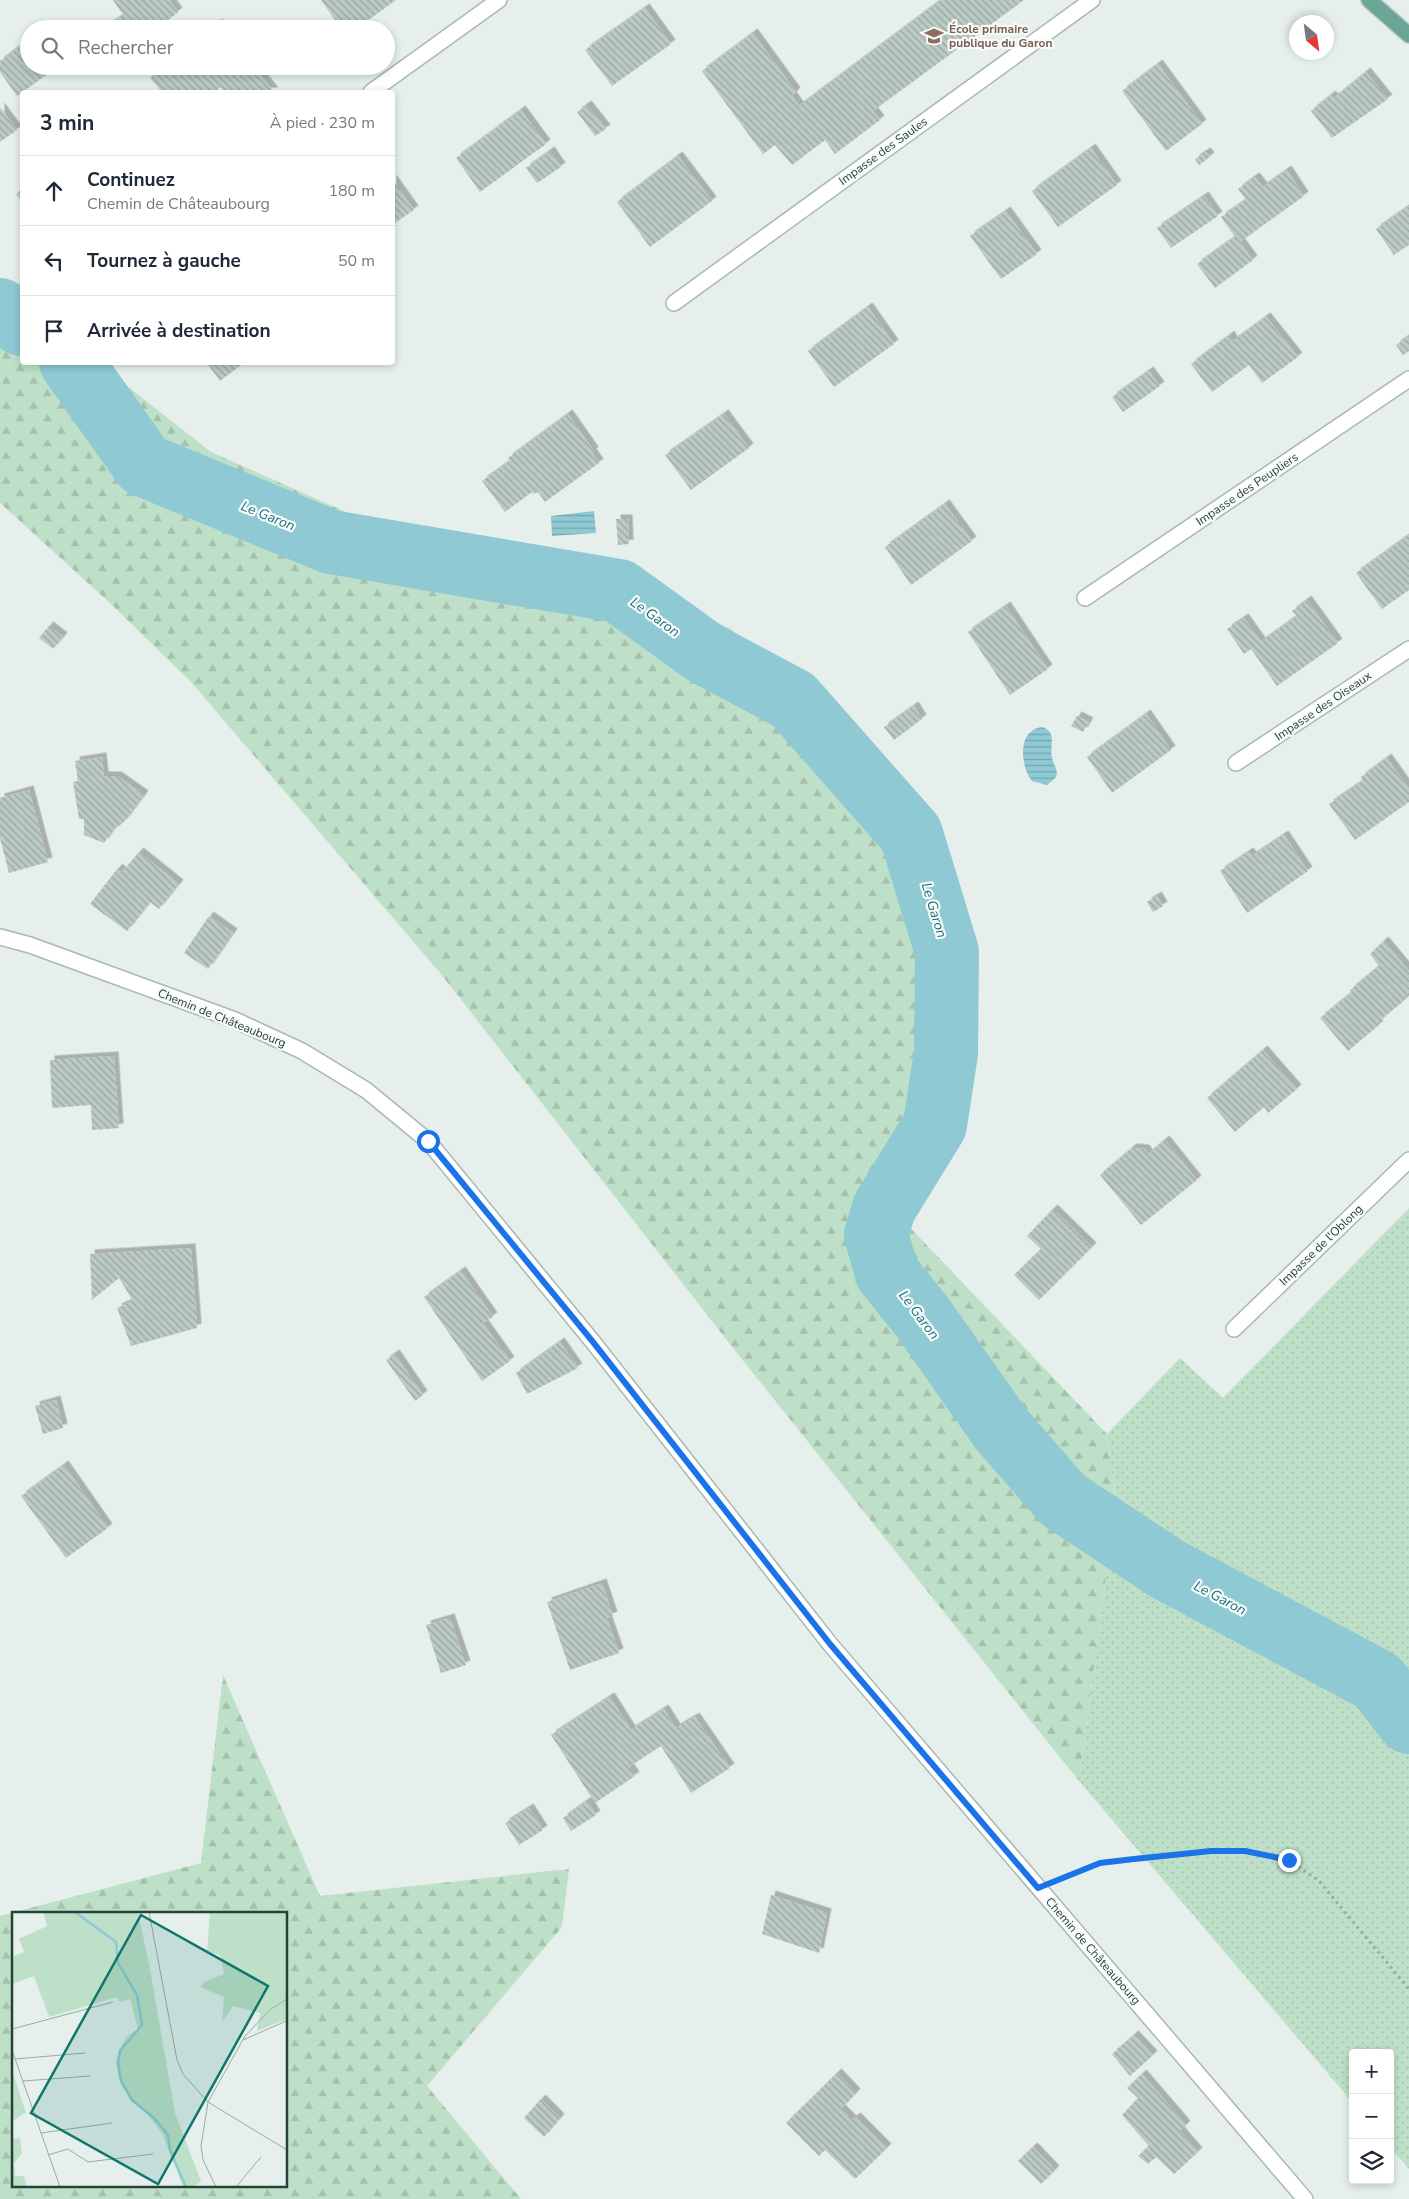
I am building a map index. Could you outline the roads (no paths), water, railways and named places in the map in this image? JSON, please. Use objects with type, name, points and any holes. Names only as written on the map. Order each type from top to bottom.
[{"type":"main road","points":[[1369,0],[1409,35]]},
{"type":"street","points":[[395,75],[499,0]]},
{"type":"street","name":"Impasse des Saules","points":[[674,303],[1092,0]]},
{"type":"street","points":[[374,90],[395,75]]},
{"type":"street","name":"Impasse des Peupliers","points":[[1085,598],[1409,379]]},
{"type":"street","name":"Impasse des Oiseaux","points":[[1236,763],[1409,648]]},
{"type":"street","name":"Chemin de Châteaubourg","points":[[0,937],[30,945],[225,1017],[302,1051],[366,1090],[428,1141],[593,1342],[830,1644],[1304,2199]]},
{"type":"street","name":"Impasse de l'Oblong","points":[[1234,1329],[1409,1160]]},
{"type":"water","points":[[594,511],[596,533],[552,536],[551,516]]},
{"type":"water","points":[[1042,727],[1050,732],[1052,740],[1051,753],[1057,772],[1056,777],[1047,785],[1032,781],[1023,758],[1023,750],[1028,735]]},
{"type":"waterway","name":"Le Garon","points":[[0,310],[20,323]]},
{"type":"waterway","name":"Le Garon","points":[[73,365],[144,465],[331,542],[619,591],[705,653],[793,700],[911,834],[947,952],[946,1053],[935,1125],[884,1208],[876,1235],[887,1273],[923,1318],[1002,1430],[1063,1500],[1167,1569],[1377,1681],[1409,1722]]},
{"type":"place","name":"École primaire publique du Garon","points":[[934,36]]}]
